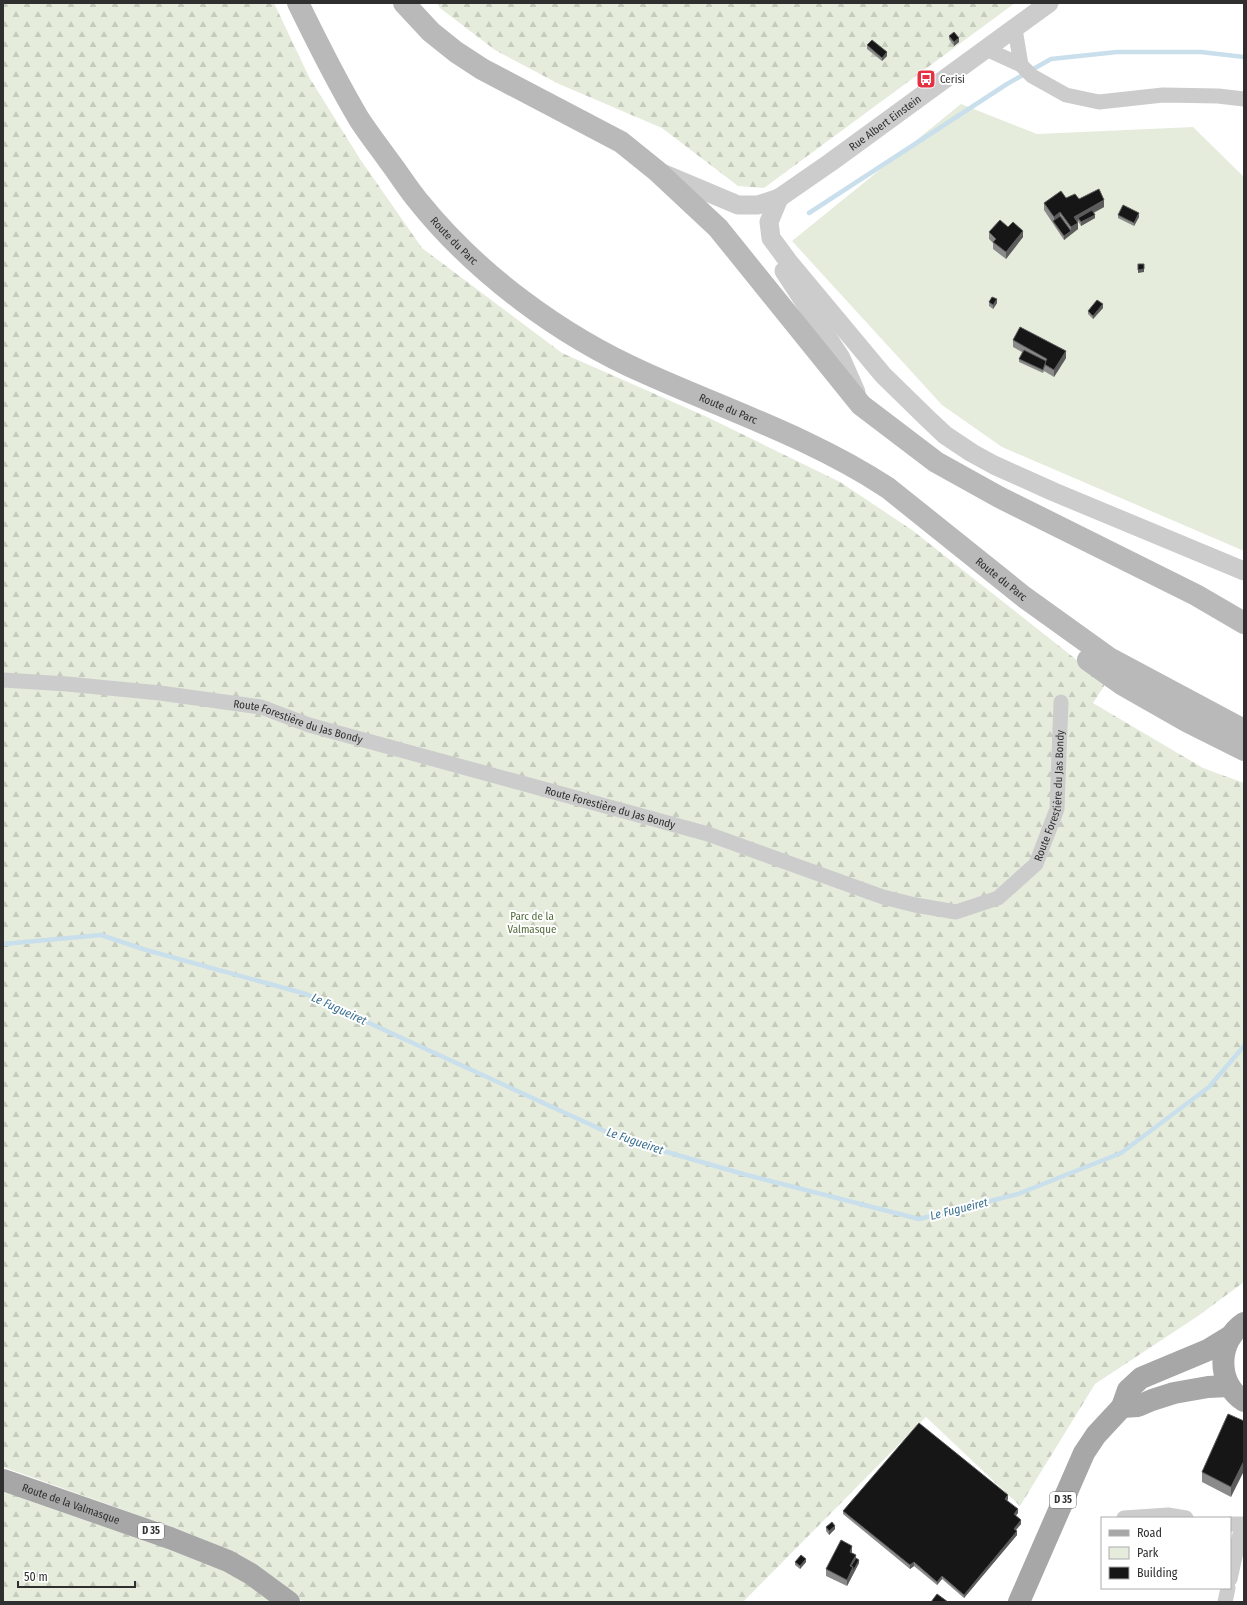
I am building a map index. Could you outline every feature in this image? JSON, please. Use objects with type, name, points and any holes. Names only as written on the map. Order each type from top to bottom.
[{"type":"main road","name":"Route du Parc","points":[[298,3],[359,120],[419,202],[461,247],[507,289],[581,340],[643,372],[796,437],[838,458],[888,488],[1024,596],[1110,658],[1244,730]]},
{"type":"main road","points":[[404,3],[431,32],[456,52],[482,69],[621,142],[657,171],[718,228],[862,405],[936,462],[999,497],[1196,596],[1244,623]]},
{"type":"main road","points":[[996,574],[1016,600],[1066,644],[1123,685],[1188,722],[1244,750]]},
{"type":"main road","points":[[1196,596],[1244,613]]},
{"type":"main road","points":[[1237,1330],[1226,1344],[1223,1361],[1226,1378],[1237,1393]]},
{"type":"main road","name":"D 35","points":[[1020,1602],[1084,1453],[1096,1435],[1122,1407],[1128,1390],[1141,1378],[1208,1350],[1237,1330]]},
{"type":"main road","points":[[1122,1407],[1138,1406],[1174,1393],[1208,1387],[1237,1393]]},
{"type":"main road","name":"Route de la Valmasque","points":[[3,1480],[170,1538],[228,1561],[251,1574],[289,1602]]},
{"type":"street","name":"Rue Albert Einstein","points":[[779,198],[831,162],[1049,3]]},
{"type":"street","points":[[1015,29],[1021,65]]},
{"type":"street","points":[[986,49],[1021,65],[1032,76],[1066,95],[1099,102],[1163,95],[1244,98]]},
{"type":"street","points":[[657,171],[738,205],[758,205],[779,198]]},
{"type":"street","points":[[779,198],[762,216],[758,233],[841,358],[862,405]]},
{"type":"street","points":[[779,198],[769,222],[771,238],[788,261],[884,375],[926,418],[945,435],[972,453],[994,465],[1061,495],[1244,571]]},
{"type":"street","name":"Route Forestière du Jas Bondy","points":[[3,680],[160,692],[261,707],[309,725],[708,834],[883,897],[915,906],[956,912],[998,898],[1036,864],[1057,809],[1061,702]]},
{"type":"street","points":[[1139,1517],[1168,1515],[1180,1517]]},
{"type":"street","points":[[1231,1524],[1244,1525],[1240,1534],[1231,1574]]},
{"type":"street","points":[[1225,1602],[1228,1589]]},
{"type":"green space","name":"Parc de la Valmasque","points":[[3,3],[274,3],[309,77],[360,159],[422,248],[562,353],[707,417],[840,482],[912,530],[1106,683],[1093,703],[1203,768],[1244,783],[1244,1282],[1198,1316],[1095,1384],[1020,1506],[926,1417],[743,1602],[303,1602],[262,1569],[219,1546],[183,1531],[3,1467]]},
{"type":"green space","points":[[437,3],[1015,3],[764,188],[738,186],[662,128],[559,84],[495,50],[440,8]]},
{"type":"green space","points":[[961,104],[1037,134],[1193,127],[1244,177],[1244,551],[1002,447],[942,405],[792,241]]},
{"type":"green space","points":[[3,1489],[199,1559],[239,1578],[273,1602],[3,1602]]},
{"type":"building","points":[[954,32],[959,38],[954,42],[949,36]]},
{"type":"building","points":[[872,40],[887,52],[882,58],[867,45]]},
{"type":"building","points":[[1099,189],[1104,200],[1074,217],[1078,223],[1071,227],[1060,212],[1054,217],[1044,203],[1061,191],[1066,198],[1075,194],[1079,199]]},
{"type":"building","points":[[1123,205],[1139,213],[1134,223],[1118,215]]},
{"type":"building","points":[[1092,210],[1095,215],[1081,222],[1078,218]]},
{"type":"building","points":[[1060,216],[1071,231],[1064,236],[1053,221]]},
{"type":"building","points":[[1000,220],[1008,227],[1013,222],[1023,231],[1006,252],[993,242],[996,239],[989,232]]},
{"type":"building","points":[[1138,264],[1144,264],[1144,269],[1138,270]]},
{"type":"building","points":[[992,297],[997,299],[993,305],[989,302]]},
{"type":"building","points":[[1097,300],[1103,304],[1093,316],[1088,311]]},
{"type":"building","points":[[1020,327],[1066,351],[1054,370],[1044,364],[1047,359],[1013,340]]},
{"type":"building","points":[[1024,350],[1046,361],[1043,370],[1019,359]]},
{"type":"building","points":[[1228,1414],[1244,1421],[1244,1461],[1231,1487],[1202,1472]]},
{"type":"building","points":[[919,1423],[1008,1495],[1005,1499],[1018,1509],[1014,1514],[1021,1520],[1014,1529],[1017,1531],[964,1595],[942,1576],[937,1582],[914,1562],[910,1565],[843,1511]]},
{"type":"building","points":[[832,1522],[835,1526],[829,1531],[826,1527]]},
{"type":"building","points":[[841,1540],[852,1546],[850,1552],[856,1555],[850,1566],[853,1567],[847,1580],[826,1569]]},
{"type":"building","points":[[801,1555],[806,1559],[800,1566],[795,1562]]},
{"type":"building","points":[[856,1558],[859,1560],[853,1571],[853,1567],[851,1566]]},
{"type":"building","points":[[937,1594],[948,1602],[931,1602]]},
{"type":"waterway","points":[[809,213],[1007,84],[1051,59],[1117,52],[1201,52],[1244,57]]},
{"type":"waterway","name":"Le Fugueiret","points":[[3,944],[101,935],[146,950],[306,994],[622,1139],[743,1174],[919,1219],[1018,1194],[1121,1153],[1209,1087],[1244,1046]]},
{"type":"place","name":"Cerisi","points":[[926,79]]}]
